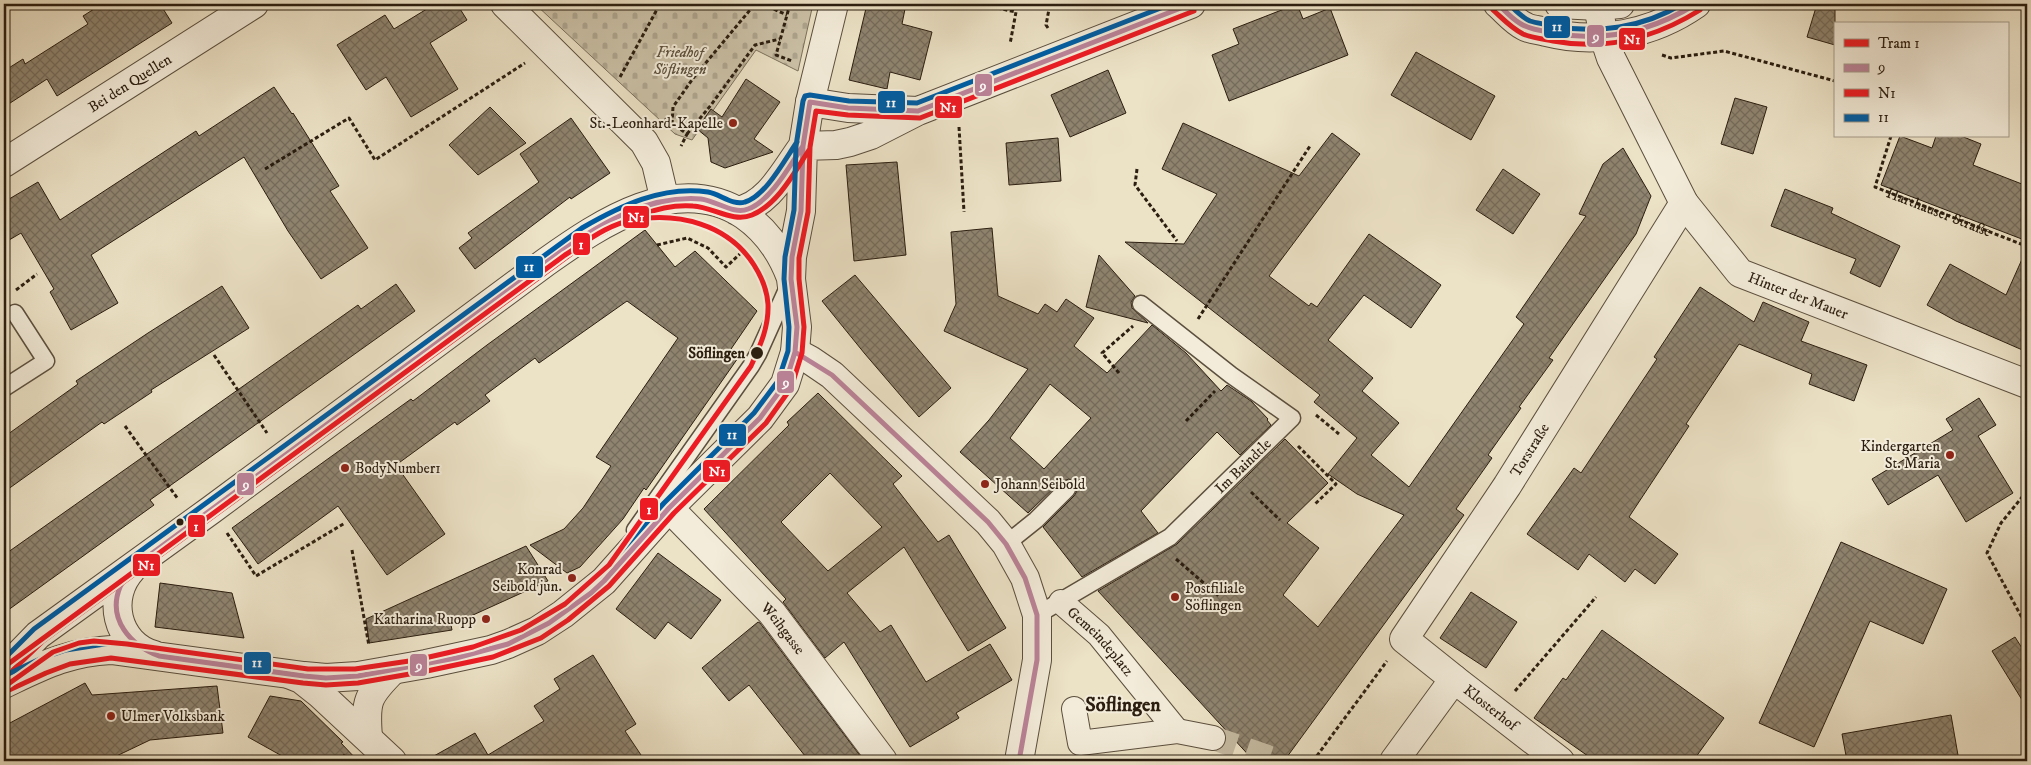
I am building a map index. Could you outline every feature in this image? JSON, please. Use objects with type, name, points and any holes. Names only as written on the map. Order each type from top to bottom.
[{"type":"street","name":"Bei den Quellen","points":[[4,163],[254,4]]},
{"type":"street","points":[[505,4],[644,142],[656,163],[664,201]]},
{"type":"street","points":[[7,678],[83,652],[147,650],[301,676],[341,678],[491,650],[523,638],[549,624],[578,603],[604,581],[669,508],[760,418],[785,384],[795,352],[797,327],[791,279],[792,257],[801,211],[803,146],[810,102],[834,4]]},
{"type":"street","points":[[803,146],[822,146],[850,142],[871,135],[918,110],[1191,4]]},
{"type":"street","points":[[1498,4],[1524,26],[1568,37],[1604,37],[1627,34],[1658,26],[1696,4]]},
{"type":"street","points":[[1559,4],[1609,5]]},
{"type":"street","name":"Hinter der Mauer","points":[[1609,5],[1604,37],[1610,58],[1684,203],[1740,273],[2027,384]]},
{"type":"street","points":[[810,102],[848,108],[918,110]]},
{"type":"street","points":[[737,211],[748,209],[759,203],[803,146]]},
{"type":"street","points":[[7,678],[38,635],[586,234],[626,212],[664,201],[680,199],[709,200],[737,211],[763,230],[784,258],[791,279]]},
{"type":"street","name":"Torstraße","points":[[1404,639],[1507,486],[1684,203]]},
{"type":"street","points":[[795,352],[832,375],[962,496],[988,522],[1006,544],[1025,578],[1037,615],[1037,660],[1019,761]]},
{"type":"street","name":"Weihgasse","points":[[669,508],[772,613],[883,761]]},
{"type":"street","points":[[143,560],[128,573],[121,586],[116,606],[122,628],[147,650]]},
{"type":"street","name":"Gemeindeplatz","points":[[1061,602],[1099,635],[1176,731]]},
{"type":"street","points":[[1404,639],[1454,679]]},
{"type":"street","points":[[368,737],[366,710],[383,669]]},
{"type":"street","points":[[301,676],[392,761]]},
{"type":"street","name":"Klosterhof","points":[[1394,761],[1454,679],[1560,761]]},
{"type":"street","points":[[1074,709],[1080,744],[1176,731],[1214,738]]},
{"type":"lane","points":[[147,650],[304,669],[383,669],[504,638],[548,617],[581,593],[619,552],[751,366],[791,279]]},
{"type":"lane","name":"Im Baindtle","points":[[1037,615],[1170,538],[1282,430],[1292,418],[1231,375],[1146,307]]},
{"type":"lane","points":[[4,388],[46,361],[15,313]]},
{"type":"lane","points":[[1006,544],[1036,520],[1066,489]]},
{"type":"path","points":[[392,8],[399,4]]},
{"type":"path","points":[[619,78],[660,4]]},
{"type":"path","points":[[672,125],[673,107],[694,77],[755,4]]},
{"type":"path","points":[[762,4],[787,15]]},
{"type":"path","points":[[776,55],[790,4]]},
{"type":"path","points":[[978,4],[1016,12],[1009,41],[1018,70]]},
{"type":"path","points":[[687,134],[755,45],[780,39]]},
{"type":"path","points":[[265,169],[349,118],[375,160],[548,48]]},
{"type":"path","points":[[1724,51],[1834,81]]},
{"type":"path","points":[[950,98],[959,123],[964,212]]},
{"type":"path","name":"Harthauser Straße","points":[[1891,138],[1875,187],[2026,246]]},
{"type":"path","points":[[1185,338],[1310,146]]},
{"type":"path","points":[[1137,169],[1135,185],[1177,241]]},
{"type":"path","points":[[657,245],[687,238],[708,248],[726,267],[763,230]]},
{"type":"path","points":[[1119,373],[1102,353],[1146,307]]},
{"type":"path","points":[[214,355],[283,457]]},
{"type":"path","points":[[1186,421],[1231,375]]},
{"type":"path","points":[[125,426],[256,576],[345,523]]},
{"type":"path","points":[[1282,430],[1336,484],[1314,505]]},
{"type":"path","points":[[1235,475],[1280,520]]},
{"type":"path","points":[[2027,491],[2001,523],[1987,553],[2027,627]]},
{"type":"path","points":[[1158,544],[1220,597]]},
{"type":"path","points":[[352,550],[383,669]]},
{"type":"path","points":[[1496,712],[1596,597]]},
{"type":"path","points":[[1312,761],[1404,639]]},
{"type":"green space","name":"Friedhof Söflingen","points":[[535,4],[813,4],[798,71],[756,50],[692,140],[675,134]]},
{"type":"building","points":[[102,4],[160,4],[172,23],[57,96],[47,79],[4,107],[4,71],[23,59],[25,64],[88,24],[83,16]]},
{"type":"building","points":[[435,4],[457,4],[467,20],[430,43],[458,89],[411,117],[386,77],[366,90],[337,45],[385,15],[394,29]]},
{"type":"building","points":[[867,4],[906,4],[902,24],[932,32],[920,80],[890,72],[887,89],[849,80]]},
{"type":"building","points":[[1297,4],[1303,19],[1330,8],[1348,55],[1229,101],[1212,55],[1239,44],[1233,29]]},
{"type":"building","points":[[1817,4],[1835,4],[1834,45],[1807,37]]},
{"type":"building","points":[[1416,52],[1495,96],[1471,140],[1391,95]]},
{"type":"building","points":[[1108,70],[1126,113],[1070,137],[1051,95]]},
{"type":"building","name":"St.-Leonhard-Kapelle","points":[[746,79],[780,102],[754,139],[773,152],[725,168],[711,162],[708,138],[697,129],[711,109],[722,117]]},
{"type":"building","points":[[274,87],[293,113],[339,186],[330,191],[368,248],[321,279],[288,231],[244,157],[91,255],[118,303],[71,330],[50,292],[54,289],[21,233],[4,243],[4,202],[38,182],[60,220],[196,131],[199,136]]},
{"type":"building","points":[[1735,98],[1767,107],[1753,154],[1721,144]]},
{"type":"building","points":[[490,107],[526,143],[478,175],[449,145]]},
{"type":"building","points":[[571,118],[610,173],[571,199],[570,197],[475,269],[459,248],[472,238],[468,233],[539,182],[520,154]]},
{"type":"building","points":[[1183,123],[1299,176],[1332,133],[1360,154],[1269,276],[1309,306],[1311,303],[1317,307],[1369,234],[1441,285],[1411,328],[1364,295],[1328,340],[1373,378],[1362,391],[1399,423],[1371,455],[1409,487],[1524,324],[1516,317],[1586,216],[1579,214],[1603,164],[1623,148],[1651,196],[1636,234],[1549,358],[1553,360],[1519,407],[1521,408],[1488,455],[1492,458],[1456,509],[1464,515],[1284,761],[1254,761],[1098,591],[1177,544],[1285,439],[1328,483],[1287,523],[1319,548],[1283,595],[1318,627],[1404,515],[1357,494],[1328,474],[1357,438],[1314,402],[1320,395],[1125,242],[1184,244],[1217,194],[1162,169]]},
{"type":"building","points":[[1058,138],[1061,181],[1009,185],[1006,143]]},
{"type":"building","points":[[1899,138],[1905,138],[1932,148],[1935,138],[1966,138],[1981,144],[1973,165],[2027,186],[2027,241],[1881,185]]},
{"type":"building","points":[[897,162],[906,255],[854,261],[846,165]]},
{"type":"building","points":[[1503,169],[1540,194],[1513,234],[1476,210]]},
{"type":"building","points":[[1785,189],[1833,208],[1831,213],[1900,246],[1880,287],[1850,273],[1856,259],[1771,226]]},
{"type":"building","points":[[992,228],[998,296],[1038,314],[1045,304],[1057,312],[1066,299],[1094,318],[1074,346],[1107,373],[1152,325],[1186,353],[1221,391],[1227,385],[1251,401],[1268,419],[1271,425],[1240,455],[1217,432],[1141,511],[1158,533],[1082,577],[1043,527],[1074,496],[1077,491],[1074,482],[1069,479],[1060,482],[1028,513],[960,452],[989,420],[1028,369],[944,331],[956,304],[951,232]],"holes":[[[1050,384],[1091,418],[1044,469],[1010,438]]]},
{"type":"building","points":[[645,230],[675,267],[695,251],[757,311],[731,349],[740,355],[646,490],[644,488],[623,519],[580,567],[567,573],[530,545],[564,529],[583,508],[611,466],[596,457],[678,338],[627,301],[539,363],[535,358],[485,395],[490,401],[457,425],[455,422],[396,465],[445,534],[387,575],[338,506],[258,564],[232,528],[411,399],[413,401]]},
{"type":"building","points":[[2027,248],[2027,352],[1956,321],[1927,305],[1950,264],[2006,295]]},
{"type":"building","points":[[1099,255],[1135,296],[1131,302],[1132,308],[1148,323],[1086,307]]},
{"type":"building","points":[[855,275],[951,388],[919,417],[822,301]]},
{"type":"building","points":[[396,284],[415,311],[150,500],[154,505],[4,613],[4,555],[358,305],[361,309]]},
{"type":"building","points":[[222,286],[249,328],[151,390],[152,392],[104,424],[102,422],[4,492],[4,437],[78,384],[76,381]]},
{"type":"building","points":[[1700,287],[1754,322],[1763,302],[1809,322],[1801,341],[1867,365],[1854,401],[1809,384],[1812,374],[1739,344],[1686,424],[1689,426],[1629,517],[1678,554],[1655,584],[1635,569],[1625,582],[1589,554],[1578,570],[1527,534],[1574,468],[1581,473],[1657,359],[1654,357]]},
{"type":"building","points":[[818,393],[902,476],[893,484],[938,542],[949,535],[1006,628],[968,651],[904,547],[847,593],[880,632],[891,625],[926,682],[990,644],[1012,680],[956,713],[959,718],[910,747],[844,642],[825,658],[783,602],[786,599],[704,509],[789,425],[787,422]],"holes":[[[830,473],[882,527],[828,571],[781,522]]]},
{"type":"building","name":"Kindergarten St. Maria","points":[[1979,398],[1996,425],[1978,436],[2013,493],[1966,522],[1938,475],[1888,505],[1872,479],[1953,430],[1946,419]]},
{"type":"building","points":[[1841,542],[1947,589],[1923,644],[1870,621],[1814,747],[1759,723]]},
{"type":"building","points":[[526,546],[548,581],[451,625],[452,630],[369,643],[366,619]]},
{"type":"building","points":[[658,553],[721,600],[691,639],[668,622],[655,639],[616,609]]},
{"type":"building","points":[[160,583],[232,593],[244,638],[155,627]]},
{"type":"building","points":[[1471,592],[1517,622],[1486,668],[1440,638]]},
{"type":"building","points":[[758,622],[864,761],[809,761],[749,685],[729,701],[702,668]]},
{"type":"building","points":[[1602,630],[1724,718],[1693,761],[1595,761],[1534,718],[1563,678],[1566,680]]},
{"type":"building","points":[[2015,637],[2027,656],[2027,708],[1992,651]]},
{"type":"building","points":[[593,655],[636,724],[625,731],[645,761],[425,761],[475,733],[488,755],[544,721],[534,706],[560,689],[554,679]]},
{"type":"building","points":[[85,683],[92,695],[217,686],[223,733],[150,740],[106,761],[4,761],[4,729],[8,724]]},
{"type":"building","points":[[270,696],[301,701],[343,742],[341,743],[358,761],[291,761],[248,737]]},
{"type":"building","points":[[1951,715],[1959,761],[1847,761],[1842,734]]},
{"type":"tunnel","points":[[1213,738],[1279,761]]},
{"type":"tram line","name":"1","points":[[4,667],[565,255],[606,229],[624,222],[650,218],[667,218],[701,224],[716,231],[743,251],[759,274],[766,294],[768,312],[763,336],[751,366],[609,565],[565,604],[521,630],[473,647],[416,660],[355,669],[308,669],[94,641],[79,643],[53,652],[4,687]]},
{"type":"transit line","name":"11","points":[[4,676],[40,659],[66,650],[111,643],[305,669],[357,669],[489,643],[533,624],[559,608],[599,576],[664,503],[754,413],[778,381],[788,351],[789,327],[784,279],[785,257],[794,210],[796,146],[805,96],[810,95],[849,101],[917,103],[1171,4]]},
{"type":"transit line","name":"9","points":[[803,146],[810,102],[848,108],[918,111],[1191,4]]},
{"type":"transit line","name":"9","points":[[1498,4],[1515,20],[1529,28],[1573,36],[1610,35],[1645,28],[1696,4]]},
{"type":"transit line","name":"11","points":[[1509,4],[1530,21],[1552,26],[1586,29],[1603,29],[1636,24],[1652,19],[1682,4]]},
{"type":"transit line","name":"N1","points":[[1493,10],[1523,34],[1573,44],[1611,43],[1630,40],[1666,28],[1700,10]]},
{"type":"transit line","name":"N1","points":[[7,691],[70,664],[111,658],[303,683],[326,685],[358,683],[493,657],[541,638],[568,620],[609,586],[674,513],[766,423],[791,388],[802,353],[804,327],[799,279],[799,258],[808,212],[810,147],[816,111],[848,115],[920,118],[1194,11]]},
{"type":"transit line","name":"11","points":[[4,659],[34,629],[582,228],[611,212],[642,199],[675,192],[708,192],[731,201],[745,202],[753,198],[768,185],[797,142]]},
{"type":"transit line","name":"9","points":[[803,146],[801,211],[792,257],[791,279],[797,327],[795,352],[785,384],[760,418],[669,508],[591,593],[549,623],[508,644],[456,658],[358,676],[326,678],[304,676],[159,656],[148,651],[130,638],[119,620],[117,599],[122,583],[143,560],[563,250],[594,230],[628,212],[663,201],[701,199],[731,209],[748,209],[756,205],[772,191],[803,146]]},
{"type":"transit line","name":"N1","points":[[13,670],[43,641],[590,240],[639,216],[666,208],[693,206],[730,216],[745,217],[752,215],[778,196],[809,150]]},
{"type":"transit line","name":"9","points":[[795,352],[832,375],[988,522],[1006,544],[1025,578],[1037,615],[1037,660],[1019,761]]},
{"type":"place","name":"St.-Leonhard-Kapelle","points":[[733,123]]},
{"type":"place","name":"Söflingen","points":[[757,353]]},
{"type":"place","name":"Kindergarten St. Maria","points":[[1950,455]]},
{"type":"place","name":"BodyNumber1","points":[[345,468]]},
{"type":"place","name":"Johann Seibold","points":[[985,484]]},
{"type":"place","name":"Konrad Seibold jun.","points":[[572,578]]},
{"type":"place","name":"Postfiliale Söflingen","points":[[1175,597]]},
{"type":"place","name":"Katharina Ruopp","points":[[486,619]]},
{"type":"place","name":"Ulmer Volksbank","points":[[111,716]]},
{"type":"district","name":"Söflingen","points":[[1123,704]]}]
